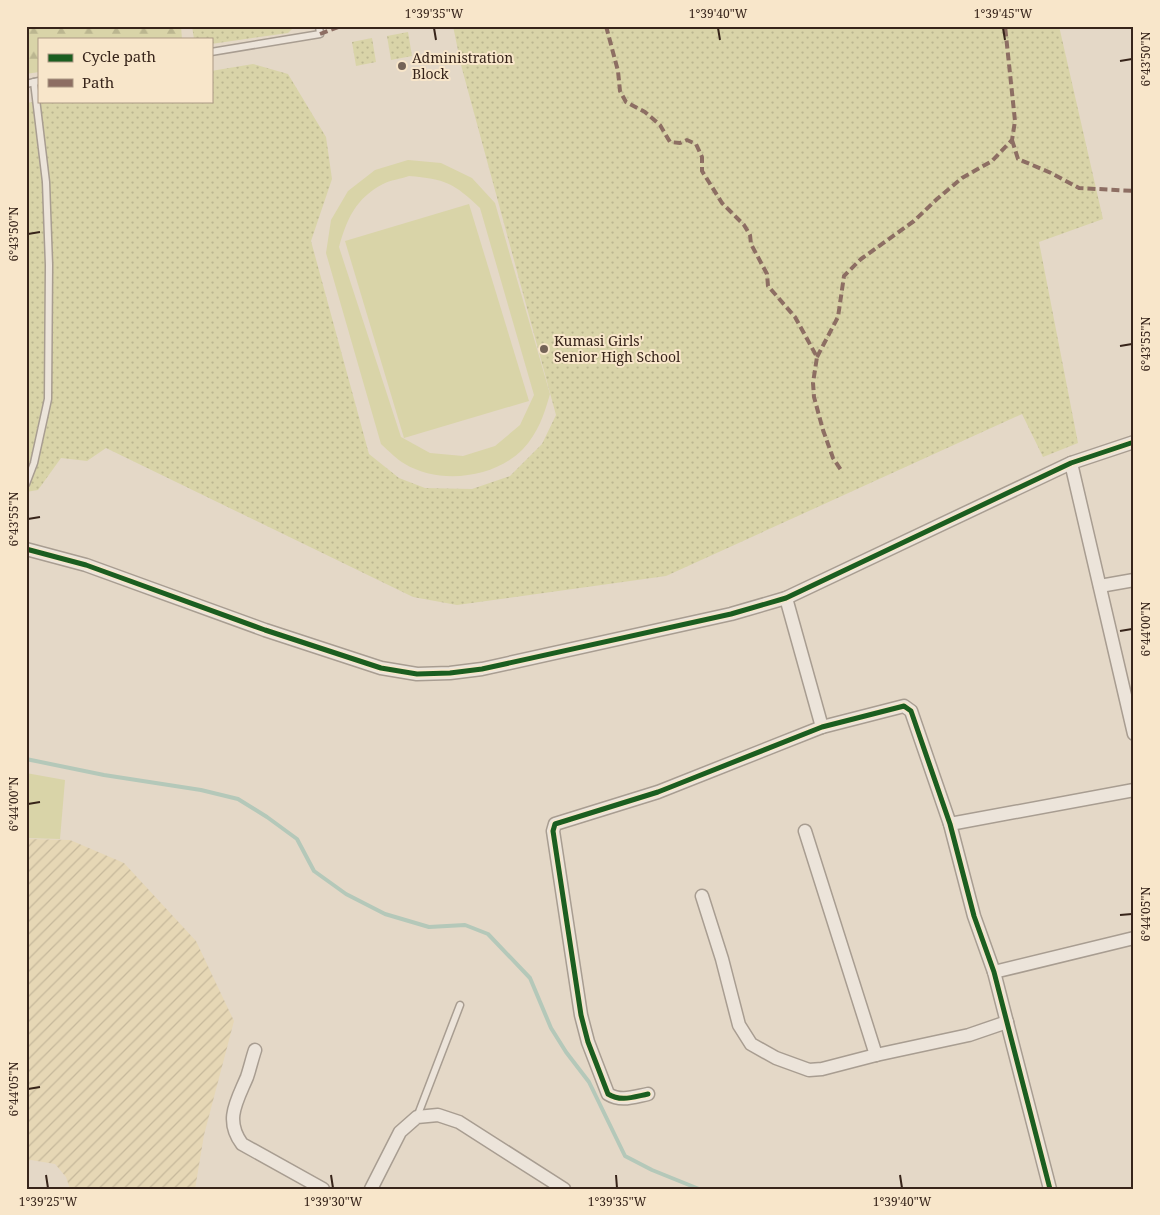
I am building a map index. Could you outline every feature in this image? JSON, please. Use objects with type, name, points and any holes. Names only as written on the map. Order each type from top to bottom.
[{"type":"street","points":[[26,549],[86,565],[237,620],[381,668],[417,674],[450,673],[482,669],[731,614],[786,598],[1071,463],[1134,442]]},
{"type":"street","points":[[1071,463],[1133,726]]},
{"type":"street","points":[[1100,586],[1134,580]]},
{"type":"street","points":[[786,598],[822,727]]},
{"type":"street","points":[[648,1094],[624,1099],[615,1098],[608,1094],[588,1042],[581,1015],[552,831],[555,824],[658,792],[822,727],[904,706],[911,710],[950,824],[974,916],[994,972],[1050,1189]]},
{"type":"street","points":[[950,824],[1134,790]]},
{"type":"street","points":[[805,831],[876,1055]]},
{"type":"street","points":[[702,896],[722,959],[739,1025],[751,1044],[776,1058],[809,1070],[822,1069],[969,1035],[1006,1022]]},
{"type":"street","points":[[994,972],[1134,938]]},
{"type":"street","points":[[255,1050],[247,1076],[232,1112],[236,1136],[242,1144],[323,1189]]},
{"type":"street","points":[[371,1189],[400,1132],[417,1117],[438,1115],[459,1122],[564,1189]]},
{"type":"lane","points":[[212,52],[320,34],[319,26]]},
{"type":"lane","points":[[26,84],[36,82],[46,182],[49,264],[48,399],[34,462],[26,484]]},
{"type":"lane","points":[[417,1117],[460,1005]]},
{"type":"shaded area","points":[[26,839],[70,840],[124,863],[196,941],[234,1021],[204,1135],[195,1189],[70,1189],[66,1177],[55,1164],[31,1160],[26,1162]]},
{"type":"green space","points":[[26,26],[181,26],[182,38],[38,38],[38,72],[26,74]]},
{"type":"green space","points":[[192,26],[295,26],[288,33],[212,44],[212,38],[194,38]]},
{"type":"green space","name":"Kumasi Girls' Senior High School","points":[[453,26],[1059,26],[1103,219],[1039,242],[1078,443],[1043,457],[1022,414],[666,576],[457,605],[413,597],[106,448],[87,461],[61,458],[38,490],[26,492],[26,103],[38,101],[212,102],[212,71],[253,64],[288,74],[326,137],[332,179],[311,241],[369,454],[399,478],[425,488],[472,489],[510,476],[542,444],[556,415],[461,65]]},
{"type":"green space","points":[[408,32],[412,56],[391,60],[387,36]]},
{"type":"green space","points":[[372,38],[376,62],[356,66],[352,42]]},
{"type":"green space","points":[[408,160],[441,163],[472,178],[495,203],[550,394],[533,437],[523,449],[498,467],[467,475],[434,475],[419,471],[405,464],[381,444],[326,253],[331,220],[348,191],[375,170]],"holes":[[[409,176],[432,179],[448,184],[463,193],[480,208],[534,395],[520,425],[495,446],[463,456],[430,453],[401,437],[339,247],[349,219],[365,196],[389,181]]]},
{"type":"green space","points":[[469,204],[529,401],[404,438],[345,241]]},
{"type":"green space","points":[[26,773],[65,780],[60,839],[26,838]]},
{"type":"waterway","points":[[26,759],[104,775],[201,790],[238,799],[297,839],[314,871],[346,894],[385,914],[429,927],[465,925],[488,934],[530,978],[551,1028],[566,1052],[589,1082],[625,1156],[652,1170],[699,1189]]},
{"type":"marked path","points":[[320,34],[341,26]]},
{"type":"marked path","points":[[606,26],[618,71],[620,91],[626,102],[645,112],[660,125],[670,142],[680,143],[687,140],[696,144],[702,157],[702,171],[722,203],[744,225],[750,235],[751,244],[767,274],[768,286],[795,317],[817,357],[813,383],[814,397],[833,458],[841,470]]},
{"type":"marked path","points":[[817,357],[838,317],[844,276],[861,259],[914,221],[962,178],[992,161],[1012,140],[1015,121],[1005,26]]},
{"type":"marked path","points":[[1012,140],[1018,159],[1051,173],[1079,188],[1134,191]]},
{"type":"cycle path","points":[[26,549],[86,565],[265,630],[381,668],[417,674],[450,673],[482,669],[731,614],[786,598],[1071,463],[1134,442]]},
{"type":"cycle path","points":[[648,1094],[622,1098],[608,1094],[588,1042],[581,1015],[553,831],[555,824],[658,792],[822,727],[904,706],[911,711],[950,824],[974,916],[994,972],[1050,1189]]},
{"type":"place","name":"Administration Block","points":[[402,66]]},
{"type":"place","name":"Kumasi Girls' Senior High School","points":[[544,349]]}]
